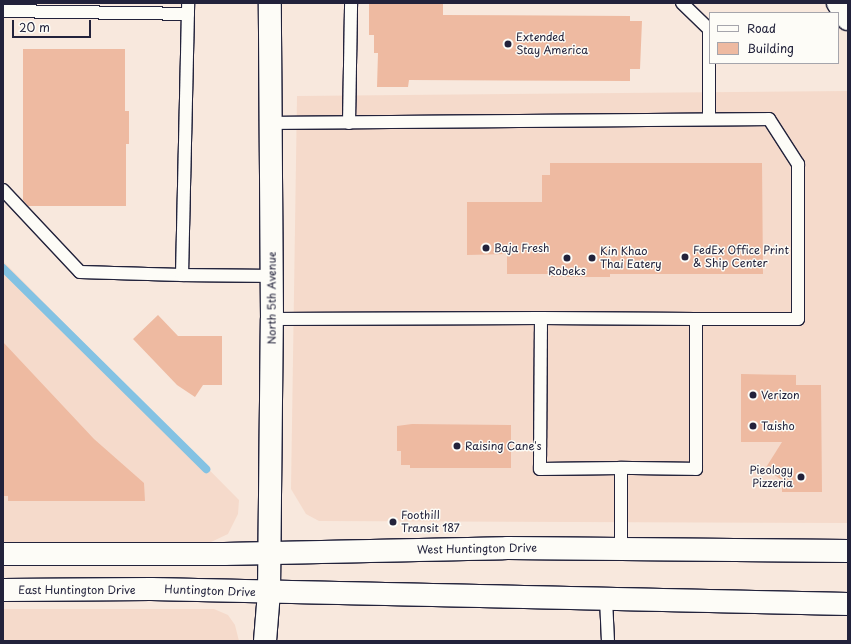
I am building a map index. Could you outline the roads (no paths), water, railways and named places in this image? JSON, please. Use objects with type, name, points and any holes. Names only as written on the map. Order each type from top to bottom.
[{"type":"main road","name":"North 5th Avenue","points":[[265,641],[269,592],[270,552],[272,319],[269,123],[270,3]]},
{"type":"main road","points":[[838,3],[848,18]]},
{"type":"main road","name":"West Huntington Drive","points":[[3,554],[106,555],[508,548],[848,551]]},
{"type":"main road","name":"Huntington Drive","points":[[151,589],[269,592]]},
{"type":"main road","name":"East Huntington Drive","points":[[3,590],[151,589]]},
{"type":"main road","points":[[269,592],[848,604]]},
{"type":"lane","points":[[349,123],[351,3]]},
{"type":"lane","points":[[682,3],[709,30],[708,119]]},
{"type":"lane","points":[[3,11],[188,9],[182,275]]},
{"type":"lane","points":[[269,123],[769,119],[798,164],[798,319],[272,319]]},
{"type":"lane","points":[[3,190],[80,272],[272,276]]},
{"type":"lane","points":[[541,318],[540,468],[696,469],[696,319]]},
{"type":"lane","points":[[621,468],[621,549]]},
{"type":"lane","points":[[606,599],[608,641]]},
{"type":"waterway","points":[[3,268],[206,469]]},
{"type":"place","name":"Extended Stay America","points":[[508,44]]},
{"type":"place","name":"Baja Fresh","points":[[486,248]]},
{"type":"place","name":"FedEx Office Print & Ship Center","points":[[685,257]]},
{"type":"place","name":"Robeks","points":[[567,258]]},
{"type":"place","name":"Kin Khao Thai Eatery","points":[[592,258]]},
{"type":"place","name":"Verizon","points":[[753,395]]},
{"type":"place","name":"Taisho","points":[[753,426]]},
{"type":"place","name":"Raising Cane's","points":[[457,446]]},
{"type":"place","name":"Pieology Pizzeria","points":[[801,477]]},
{"type":"place","name":"Foothill Transit 187","points":[[393,522]]}]
